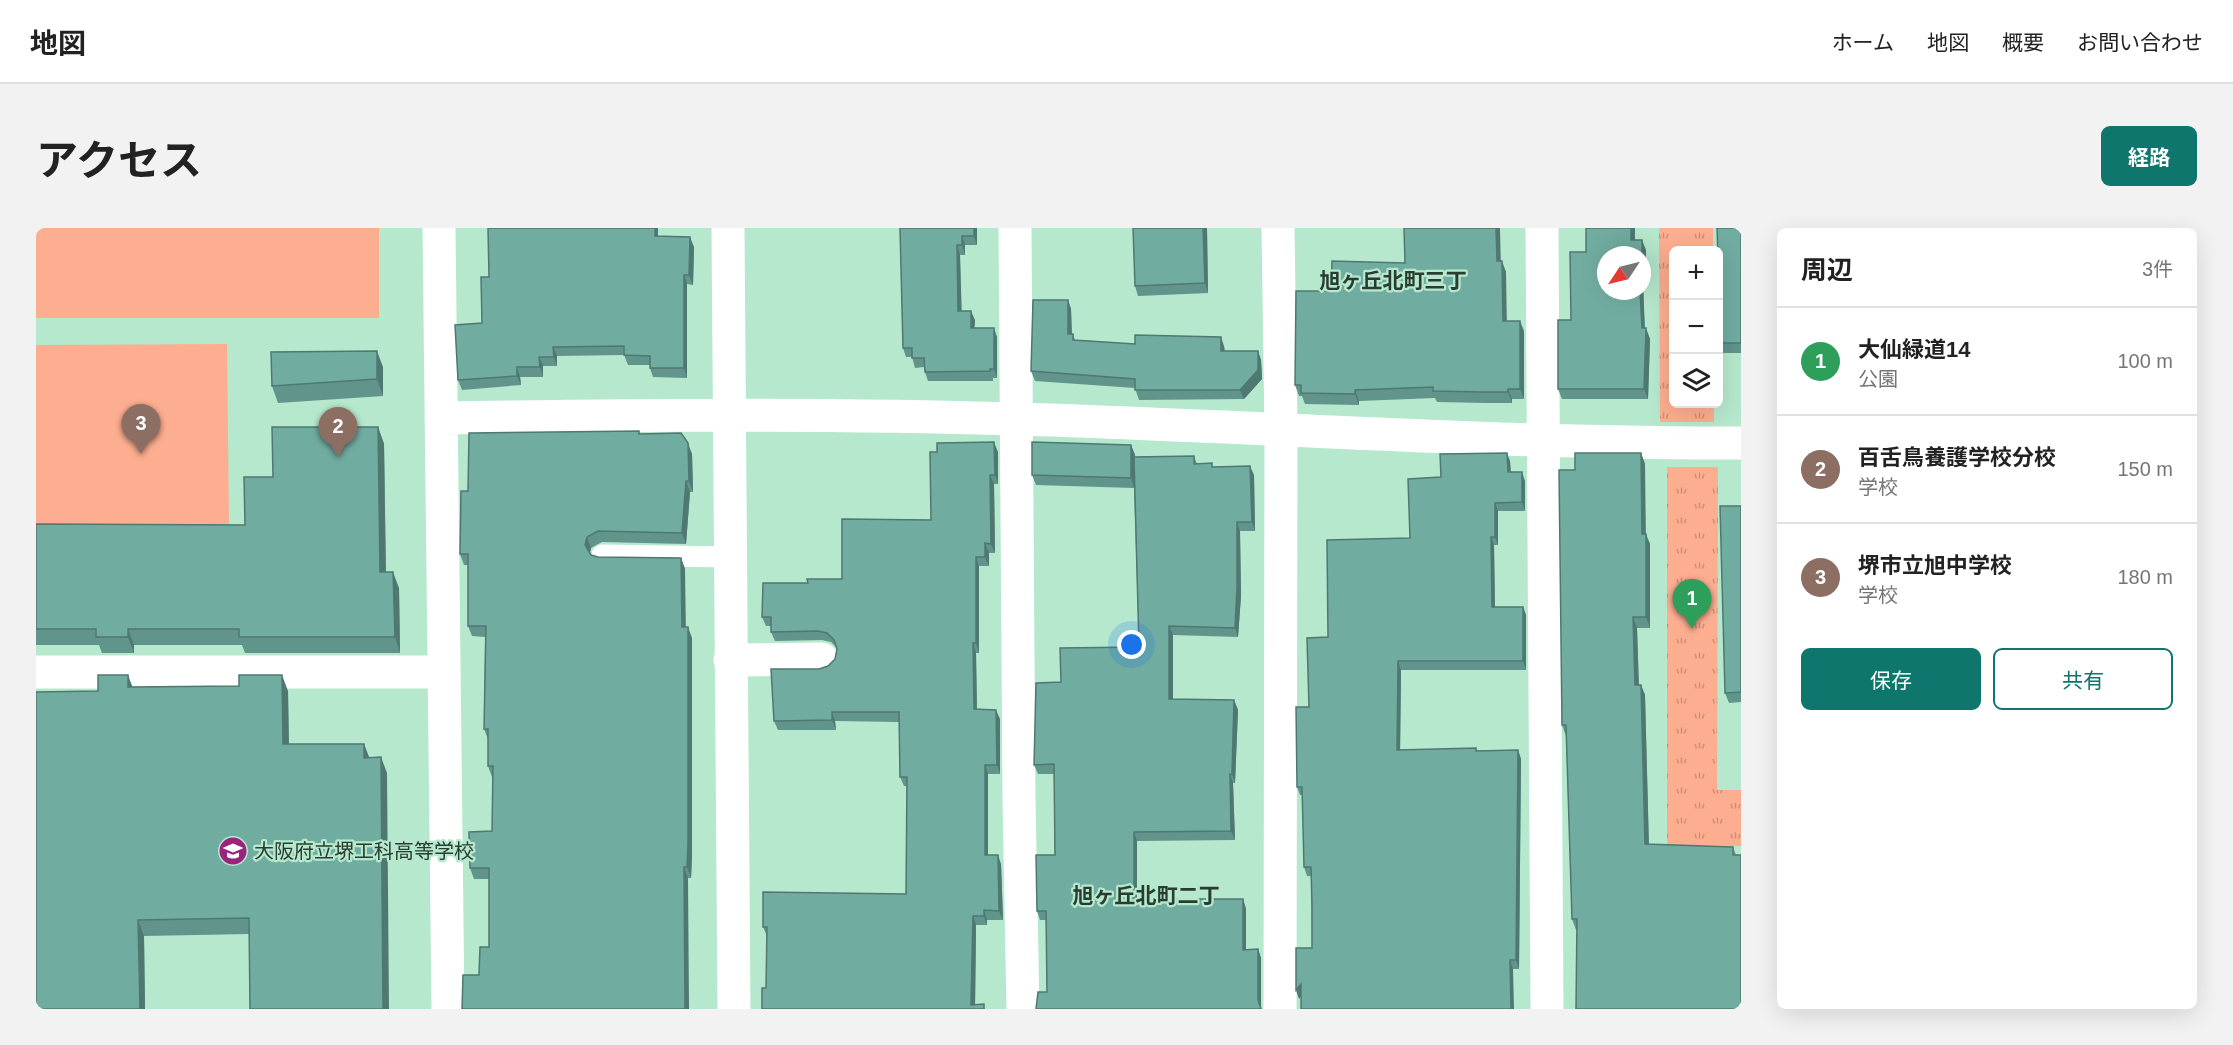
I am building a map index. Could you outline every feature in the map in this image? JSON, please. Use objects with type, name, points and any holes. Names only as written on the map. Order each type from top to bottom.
[{"type":"street","points":[[439,228],[448,1009]]},
{"type":"street","points":[[728,228],[734,1009]]},
{"type":"street","points":[[1015,228],[1018,799],[1023,1009]]},
{"type":"street","points":[[1278,228],[1281,429],[1280,1009]]},
{"type":"street","points":[[1542,228],[1547,1009]]},
{"type":"street","points":[[441,418],[730,414],[1016,419],[1542,440],[1741,443]]},
{"type":"street","points":[[730,660],[822,659]]},
{"type":"street","points":[[36,672],[444,672]]},
{"type":"lane","points":[[603,555],[730,557]]},
{"type":"green space","points":[[36,228],[379,228],[379,318],[36,318]]},
{"type":"green space","points":[[1659,228],[1713,228],[1713,246],[1669,246],[1669,408],[1714,408],[1714,422],[1660,422]]},
{"type":"green space","points":[[227,344],[229,524],[36,525],[36,345]]},
{"type":"green space","points":[[1667,467],[1718,467],[1717,790],[1741,790],[1741,846],[1667,845]]},
{"type":"building","points":[[488,228],[655,228],[655,236],[690,237],[689,275],[684,275],[684,368],[650,368],[650,356],[624,355],[624,346],[553,347],[554,357],[539,357],[540,367],[517,367],[517,376],[458,380],[455,325],[482,323],[481,277],[489,277]]},
{"type":"building","points":[[900,228],[974,228],[974,236],[962,236],[962,245],[957,245],[958,311],[971,311],[971,328],[994,328],[994,369],[990,371],[925,372],[924,358],[912,358],[912,348],[903,348]]},
{"type":"building","points":[[1133,228],[1203,228],[1205,283],[1135,286]]},
{"type":"building","points":[[1404,228],[1496,228],[1497,261],[1502,261],[1503,321],[1520,321],[1520,389],[1508,389],[1508,392],[1433,391],[1433,387],[1355,390],[1355,394],[1301,393],[1301,385],[1295,385],[1296,291],[1331,291],[1332,261],[1405,263]]},
{"type":"building","points":[[1586,228],[1631,228],[1631,240],[1642,240],[1642,246],[1597,246],[1597,300],[1640,300],[1642,328],[1646,328],[1644,389],[1558,389],[1558,320],[1571,320],[1570,252],[1586,252]]},
{"type":"building","points":[[1717,228],[1741,228],[1741,343],[1723,343],[1723,246],[1718,246]]},
{"type":"building","points":[[1033,300],[1068,300],[1068,334],[1073,334],[1073,340],[1135,344],[1135,335],[1221,337],[1221,351],[1258,351],[1258,370],[1240,390],[1135,390],[1135,379],[1031,371]]},
{"type":"building","points":[[377,351],[377,379],[272,386],[271,352]]},
{"type":"building","points":[[272,427],[378,427],[380,572],[393,572],[395,637],[239,637],[239,629],[128,629],[128,637],[96,637],[96,629],[36,629],[36,524],[245,525],[244,477],[273,477]]},
{"type":"building","points":[[639,431],[639,434],[681,433],[688,443],[689,481],[686,481],[682,533],[598,531],[587,537],[585,545],[591,555],[598,557],[681,558],[682,627],[688,627],[688,845],[687,867],[684,867],[685,1009],[462,1009],[463,975],[479,975],[480,947],[489,947],[489,868],[470,868],[469,832],[492,831],[493,766],[488,766],[488,729],[484,729],[486,626],[468,626],[468,554],[460,554],[461,491],[468,491],[469,433]]},
{"type":"building","points":[[994,442],[995,475],[990,475],[991,544],[985,543],[985,557],[976,557],[976,643],[973,643],[974,709],[996,710],[997,765],[985,765],[985,855],[998,855],[999,911],[984,910],[984,916],[973,916],[971,1005],[984,1004],[984,1009],[762,1009],[762,988],[766,988],[767,927],[763,927],[763,892],[906,894],[907,777],[900,777],[899,712],[832,712],[832,720],[774,721],[771,669],[819,669],[828,666],[835,659],[837,649],[834,640],[827,633],[818,631],[771,632],[771,617],[762,617],[763,583],[808,583],[807,579],[842,579],[842,519],[931,520],[930,452],[937,452],[937,443]]},
{"type":"building","points":[[1032,442],[1131,445],[1131,478],[1032,475]]},
{"type":"building","points":[[1507,453],[1508,472],[1522,472],[1522,502],[1495,503],[1495,537],[1491,537],[1492,607],[1523,607],[1523,661],[1398,661],[1397,750],[1476,748],[1476,751],[1518,750],[1516,960],[1510,960],[1511,1009],[1301,1009],[1301,984],[1296,990],[1296,948],[1312,948],[1312,906],[1311,867],[1304,867],[1302,787],[1297,787],[1296,707],[1309,707],[1307,638],[1328,637],[1327,540],[1410,538],[1408,479],[1441,477],[1440,454]]},
{"type":"building","points":[[1575,453],[1641,453],[1642,534],[1646,534],[1646,617],[1633,617],[1635,685],[1641,685],[1645,844],[1733,847],[1733,855],[1741,855],[1741,1009],[1576,1009],[1577,919],[1572,919],[1566,725],[1562,725],[1559,470],[1575,470]]},
{"type":"building","points":[[1194,456],[1194,464],[1212,463],[1212,467],[1250,466],[1252,522],[1237,522],[1235,628],[1169,626],[1169,699],[1234,700],[1232,774],[1230,774],[1231,831],[1134,832],[1134,899],[1243,899],[1243,950],[1258,949],[1258,1000],[1261,1009],[1036,1009],[1038,992],[1047,992],[1046,911],[1037,911],[1036,855],[1055,855],[1054,764],[1034,765],[1036,683],[1061,682],[1060,648],[1139,647],[1134,457]]},
{"type":"building","points":[[1720,506],[1741,506],[1741,692],[1725,693]]},
{"type":"building","name":"大阪府立堺工科高等学校","points":[[98,675],[128,675],[128,687],[239,686],[239,675],[282,675],[283,744],[364,744],[364,758],[381,757],[383,1009],[250,1009],[249,918],[138,920],[140,1009],[36,1009],[36,692],[98,691]]},
{"type":"place","name":"堺市立旭中学校","points":[[141,454]]},
{"type":"place","name":"百舌鳥養護学校分校","points":[[338,457]]},
{"type":"place","name":"大仙緑道14","points":[[1692,629]]},
{"type":"place","name":"大阪府立堺工科高等学校","points":[[233,851]]},
{"type":"district","name":"旭ヶ丘北町三丁","points":[[1393,280]]},
{"type":"district","name":"旭ヶ丘北町二丁","points":[[1146,895]]}]
